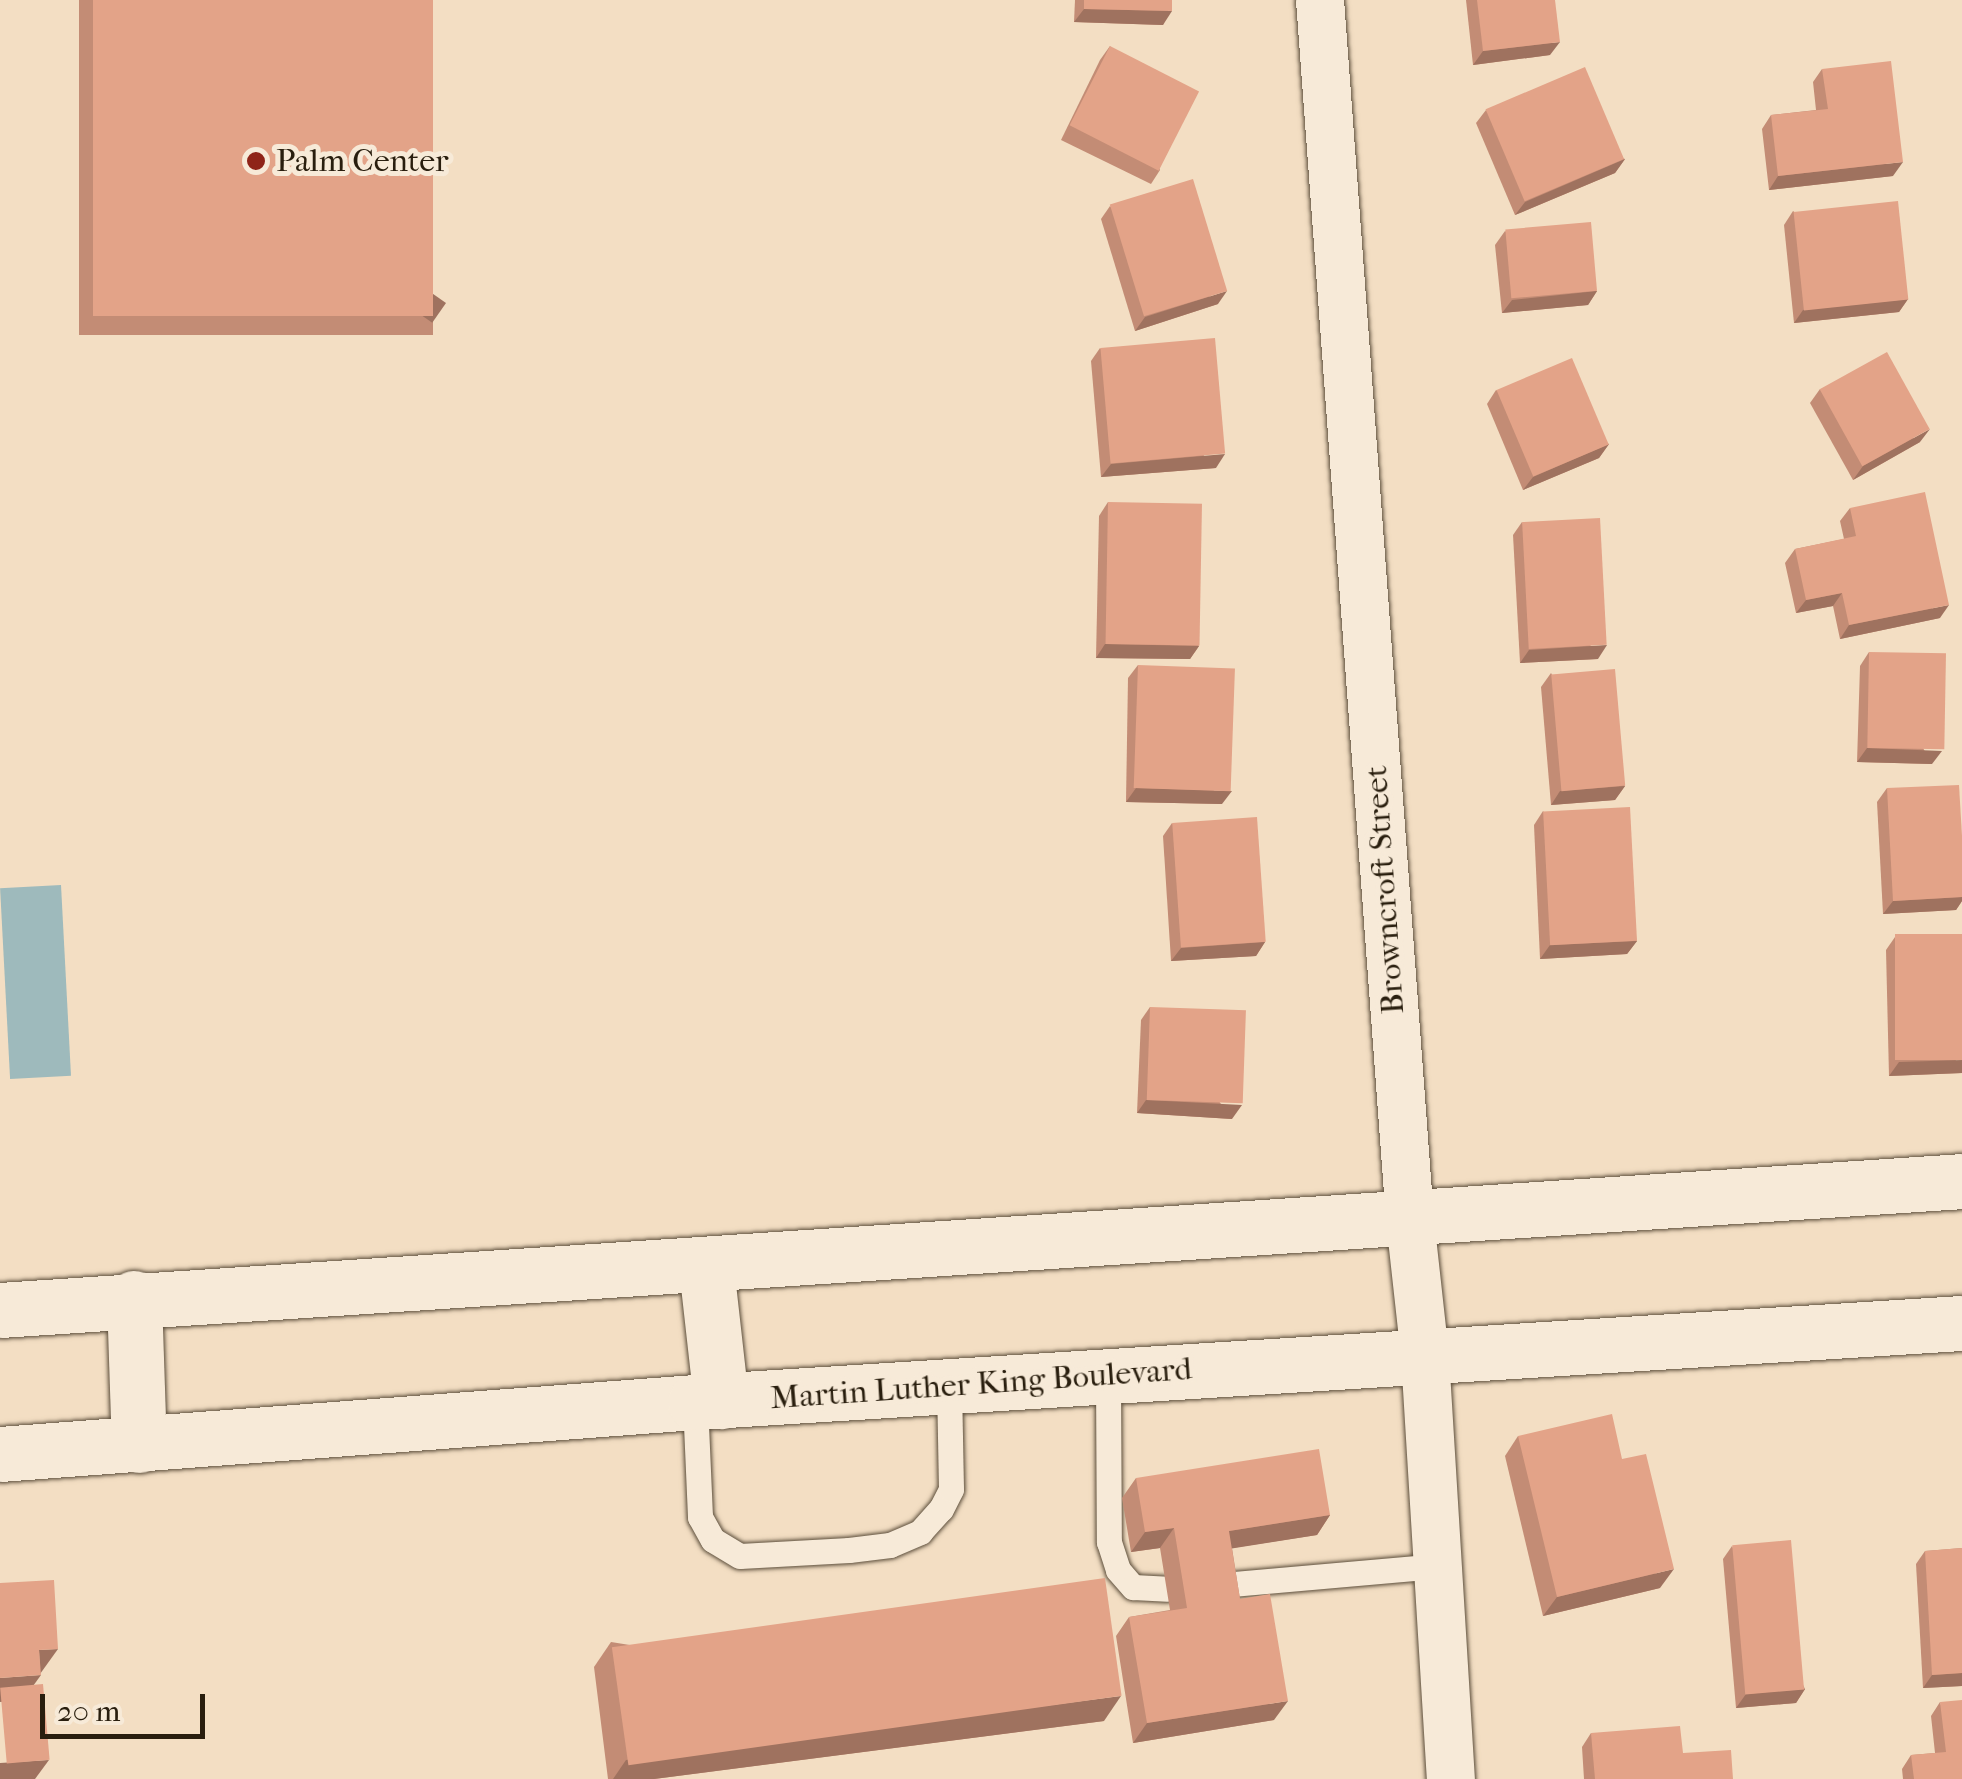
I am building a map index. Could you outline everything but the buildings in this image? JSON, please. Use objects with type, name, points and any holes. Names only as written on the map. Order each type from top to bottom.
[{"type":"main road","points":[[0,1310],[134,1298],[706,1267],[1962,1181]]},
{"type":"main road","points":[[706,1267],[708,1401]]},
{"type":"main road","points":[[134,1298],[140,1445]]},
{"type":"main road","name":"Martin Luther King Boulevard","points":[[0,1454],[708,1401],[1962,1323]]},
{"type":"street","name":"Browncroft Street","points":[[1320,0],[1410,1220],[1425,1356],[1451,1779]]},
{"type":"lane","points":[[1108,1376],[1109,1542],[1118,1570],[1133,1587],[1166,1589]]},
{"type":"lane","points":[[708,1401],[700,1517],[712,1540],[740,1556],[831,1551],[890,1546],[920,1532],[941,1509],[951,1489],[949,1386]]},
{"type":"lane","points":[[1221,1584],[1438,1566]]},
{"type":"water","points":[[61,885],[71,1076],[10,1079],[0,888]]},
{"type":"place","name":"Palm Center","points":[[256,161]]}]
